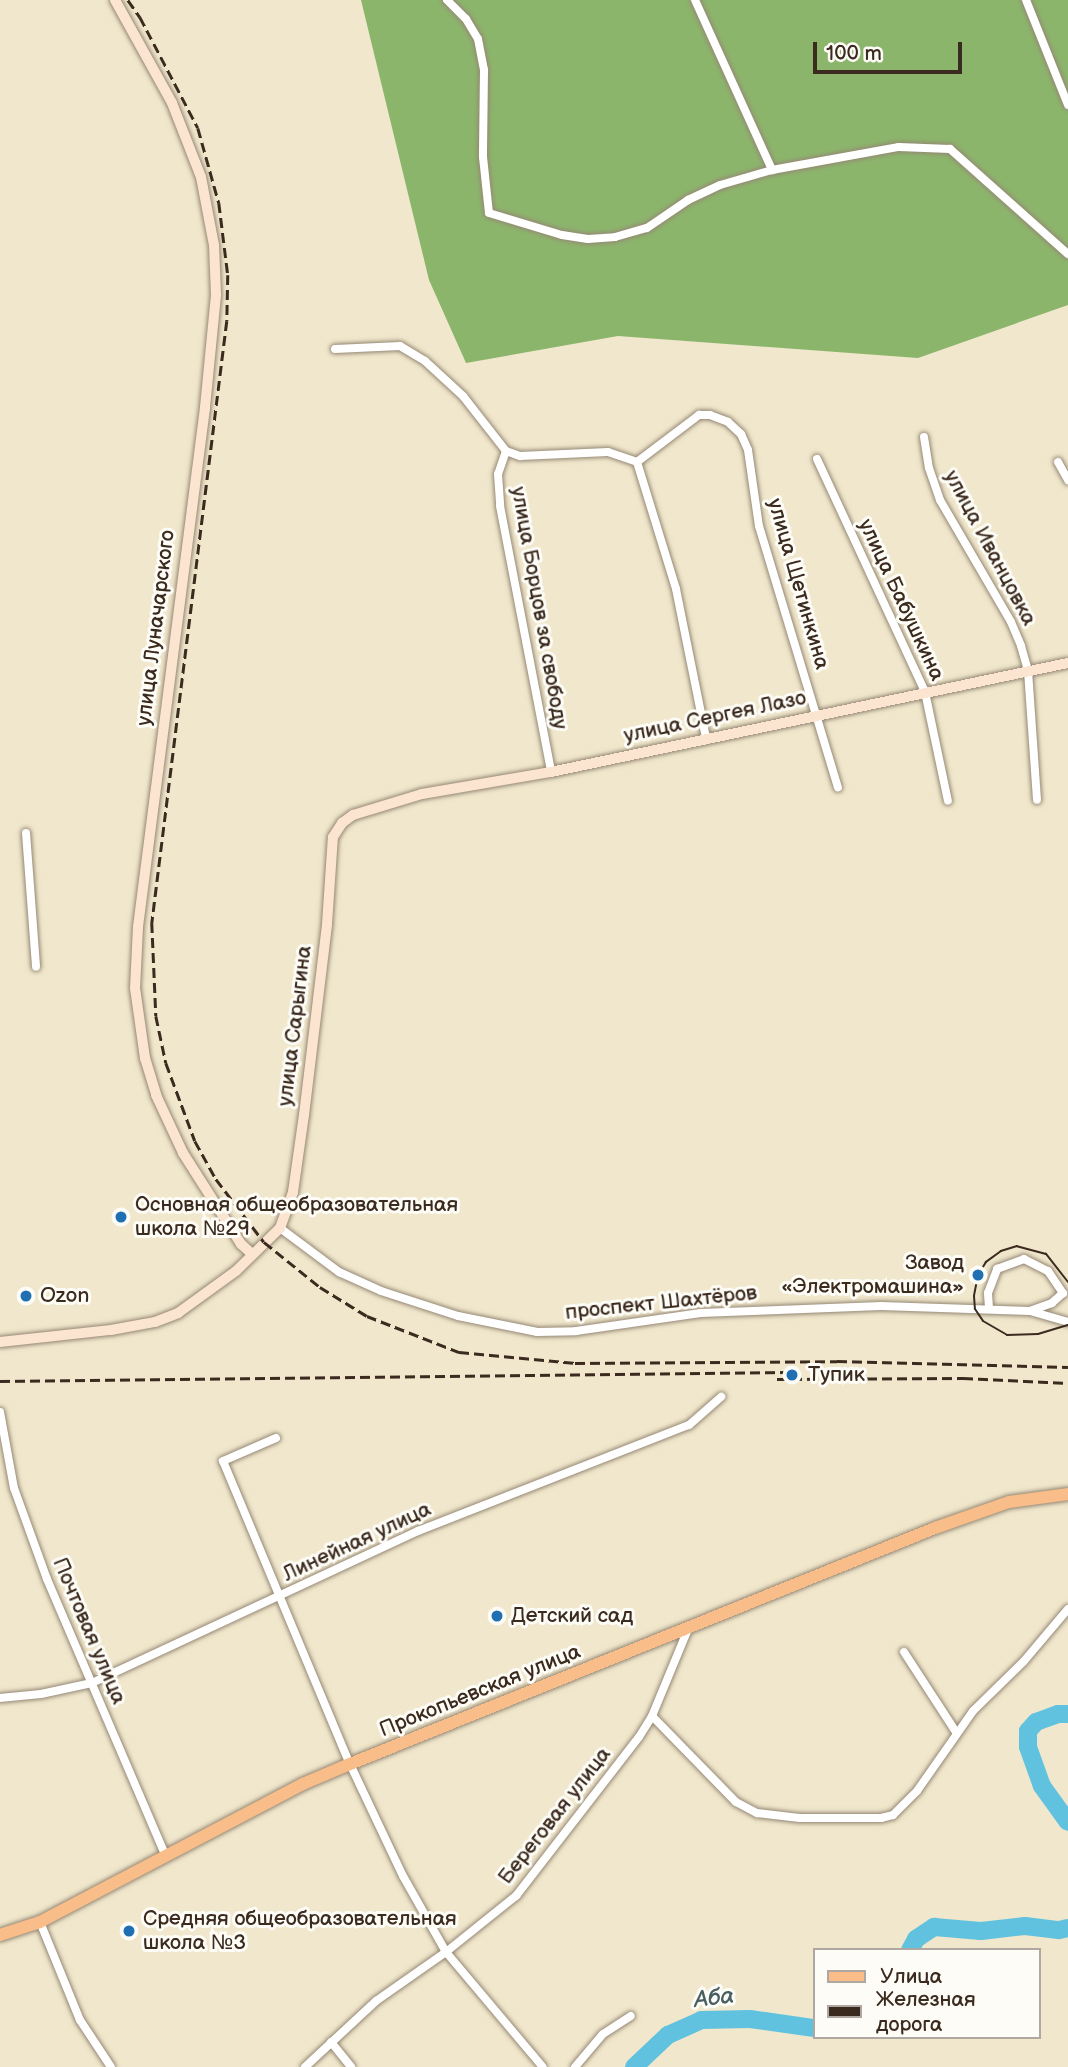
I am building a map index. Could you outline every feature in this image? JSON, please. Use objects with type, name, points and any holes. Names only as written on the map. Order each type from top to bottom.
[{"type":"main road","name":"улица Луначарского","points":[[115,0],[172,103],[201,177],[214,245],[216,295],[205,408],[138,926],[135,988],[145,1058],[156,1095],[183,1153],[241,1244],[251,1253]]},
{"type":"main road","name":"улица Сергея Лазо","points":[[370,807],[422,794],[551,772],[1068,663]]},
{"type":"main road","name":"улица Сарыгина","points":[[0,1342],[155,1322],[178,1313],[212,1290],[279,1228],[293,1192],[304,1115],[327,924],[333,838],[342,823],[370,807]]},
{"type":"main road","name":"Прокопьевская улица","points":[[0,1935],[40,1922],[303,1784],[350,1764],[947,1524],[1009,1502],[1068,1494]]},
{"type":"street","points":[[447,0],[466,19],[481,49],[484,70],[484,190],[489,212],[562,235],[588,239],[615,237],[647,228],[688,200],[720,185],[772,170],[899,147],[950,149],[1068,254]]},
{"type":"street","points":[[695,0],[772,170]]},
{"type":"street","points":[[1026,0],[1068,105]]},
{"type":"street","points":[[335,349],[400,346],[425,361],[463,396],[506,451],[520,456],[546,457],[608,452],[637,462],[676,589],[706,738]]},
{"type":"street","name":"улица Щетинкина","points":[[637,462],[699,415],[710,415],[728,422],[741,434],[748,450],[759,526],[819,715],[838,787]]},
{"type":"street","name":"улица Иванцовка","points":[[924,437],[929,468],[940,500],[1011,622],[1028,671],[1037,800]]},
{"type":"street","name":"улица Борцов за свободу","points":[[506,451],[498,474],[500,506],[551,772]]},
{"type":"street","name":"улица Бабушкина","points":[[817,459],[925,692],[948,801]]},
{"type":"street","points":[[1058,462],[1068,480]]},
{"type":"street","points":[[26,833],[36,967]]},
{"type":"street","name":"проспект Шахтёров","points":[[279,1228],[339,1272],[381,1291],[458,1316],[537,1332],[576,1331],[701,1313],[881,1306],[1030,1311],[1068,1322]]},
{"type":"street","points":[[989,1308],[988,1293],[997,1269],[1024,1259],[1048,1271],[1063,1293],[1052,1303],[1030,1311]]},
{"type":"street","name":"Линейная улица","points":[[0,1698],[41,1694],[92,1683],[418,1531],[689,1424],[721,1397]]},
{"type":"street","name":"Почтовая улица","points":[[0,1412],[14,1488],[47,1579],[166,1857]]},
{"type":"street","points":[[276,1438],[223,1461],[279,1597],[350,1764],[403,1876],[446,1952],[543,2067]]},
{"type":"street","points":[[652,1716],[736,1802],[757,1813],[800,1818],[881,1818],[893,1815],[917,1791],[956,1732],[1068,1609]]},
{"type":"street","name":"Береговая улица","points":[[305,2067],[376,2001],[446,1952],[516,1896],[652,1716],[688,1629]]},
{"type":"street","points":[[904,1652],[956,1732]]},
{"type":"street","points":[[40,1922],[80,2020],[111,2067]]},
{"type":"street","points":[[575,2067],[603,2034],[631,2016]]},
{"type":"street","points":[[331,2042],[351,2067]]},
{"type":"green space","points":[[361,0],[1068,0],[1068,305],[918,358],[618,336],[466,363],[429,280]]},
{"type":"waterway","name":"Аба","points":[[1068,1714],[1058,1714],[1036,1722],[1028,1731],[1028,1747],[1042,1786],[1068,1822]]},
{"type":"waterway","name":"Аба","points":[[911,1948],[916,1939],[934,1927],[981,1931],[1025,1926],[1059,1930],[1068,1928]]},
{"type":"waterway","name":"Аба","points":[[634,2067],[668,2035],[701,2020],[750,2019],[813,2028]]},
{"type":"tram line","points":[[1068,1282],[1046,1254],[1017,1246],[1001,1251],[986,1262],[978,1275],[974,1296],[975,1309],[983,1321],[1007,1335],[1038,1334],[1068,1325]]},
{"type":"railway","points":[[128,0],[140,17],[198,128],[219,203],[228,275],[227,321],[152,923],[156,1016],[166,1063],[195,1141],[216,1179],[264,1242],[320,1287],[367,1316],[459,1352],[575,1363],[837,1361],[1068,1367]]},
{"type":"railway","points":[[0,1381],[788,1372]]},
{"type":"railway","points":[[777,1379],[963,1378],[1068,1383]]},
{"type":"place","name":"Основная общеобразовательная школа №29","points":[[121,1217]]},
{"type":"place","name":"Завод «Электромашина»","points":[[978,1275]]},
{"type":"place","name":"Ozon","points":[[26,1296]]},
{"type":"place","name":"Тупик","points":[[792,1375]]},
{"type":"place","name":"Детский сад","points":[[497,1616]]},
{"type":"place","name":"Средняя общеобразовательная школа №3","points":[[129,1931]]}]
